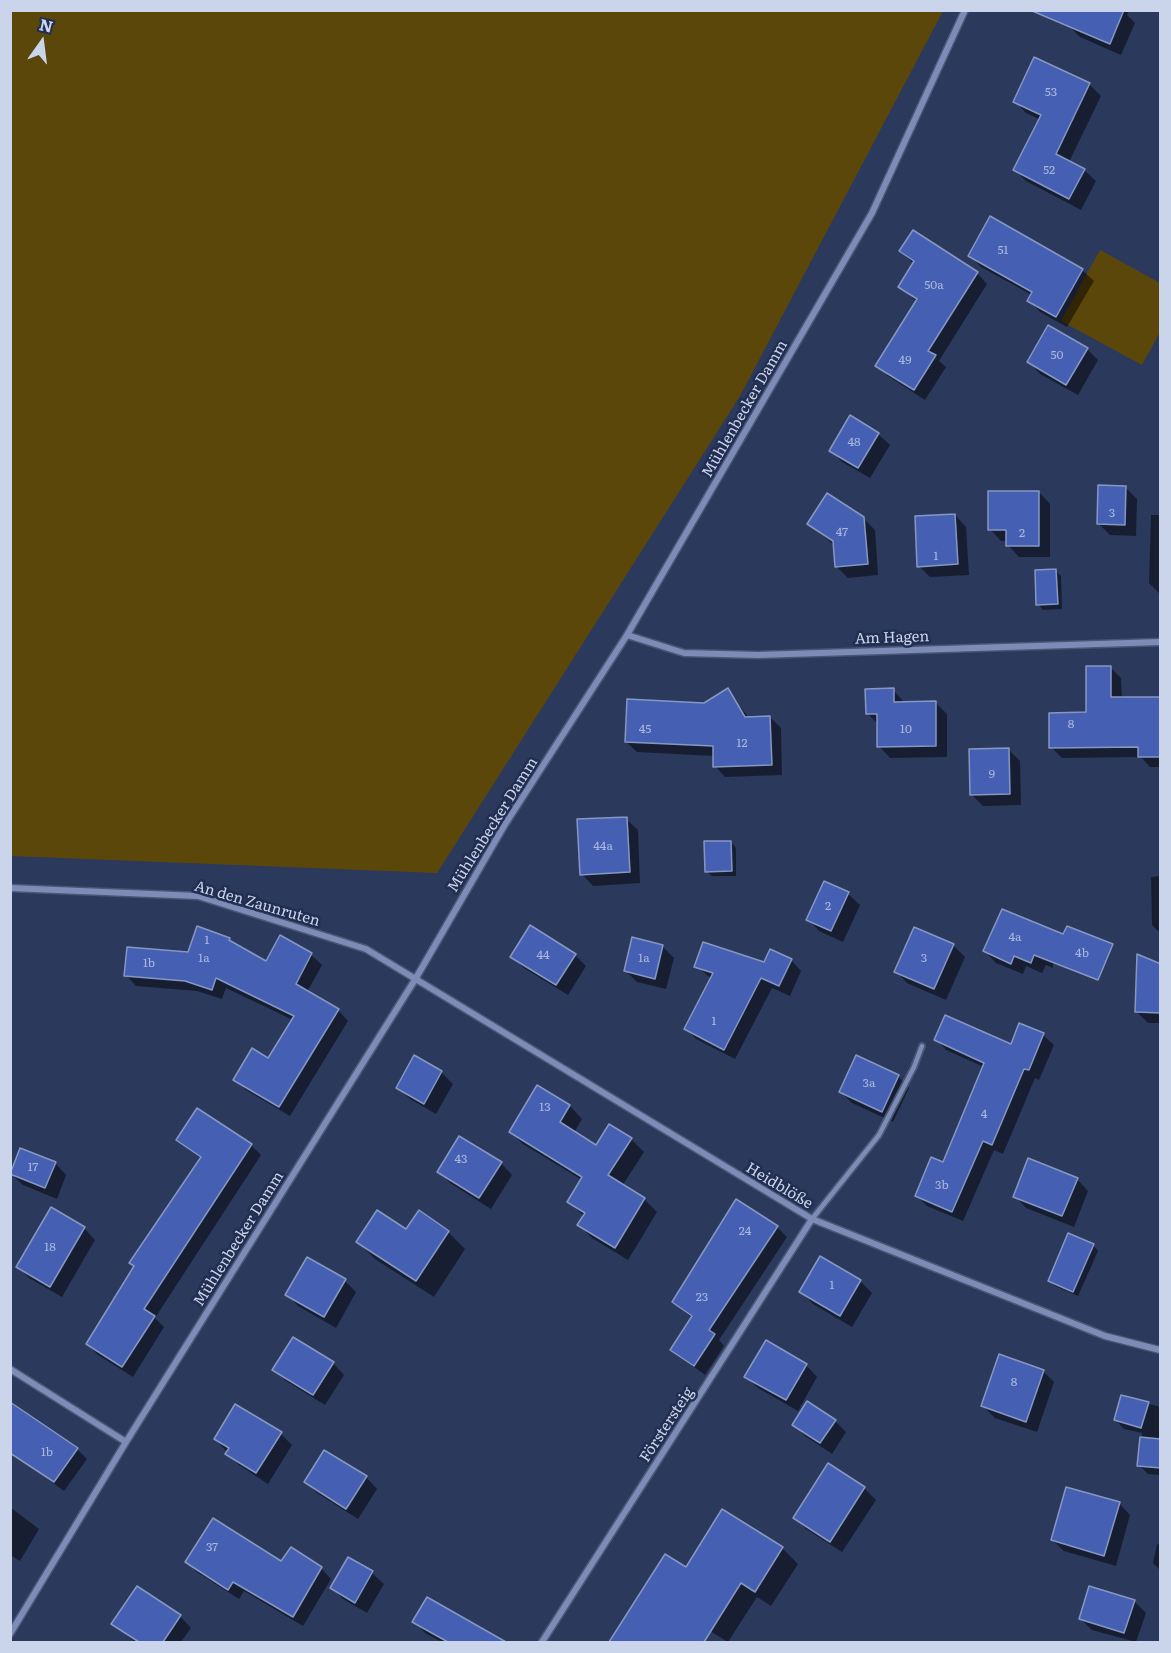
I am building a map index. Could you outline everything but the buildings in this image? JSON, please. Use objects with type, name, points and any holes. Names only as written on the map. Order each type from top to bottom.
[{"type":"street","name":"Mühlenbecker Damm","points":[[10,1634],[126,1442],[416,978],[504,826],[627,635],[872,213],[965,10]]},
{"type":"street","name":"Am Hagen","points":[[627,635],[684,653],[758,655],[1161,642]]},
{"type":"street","name":"An den Zaunruten","points":[[10,888],[198,896],[366,949],[416,978]]},
{"type":"street","name":"Heidblöße","points":[[416,978],[812,1219],[1105,1336],[1161,1350]]},
{"type":"street","name":"Förstersteig","points":[[542,1642],[812,1219]]},
{"type":"street","points":[[10,1369],[126,1442]]},
{"type":"lane","points":[[812,1219],[879,1135],[915,1067],[922,1046]]},
{"type":"shaded area","points":[[11,10],[943,11],[740,396],[437,873],[11,856]]},
{"type":"shaded area","points":[[1100,250],[1160,283],[1160,332],[1142,365],[1061,321]]}]
